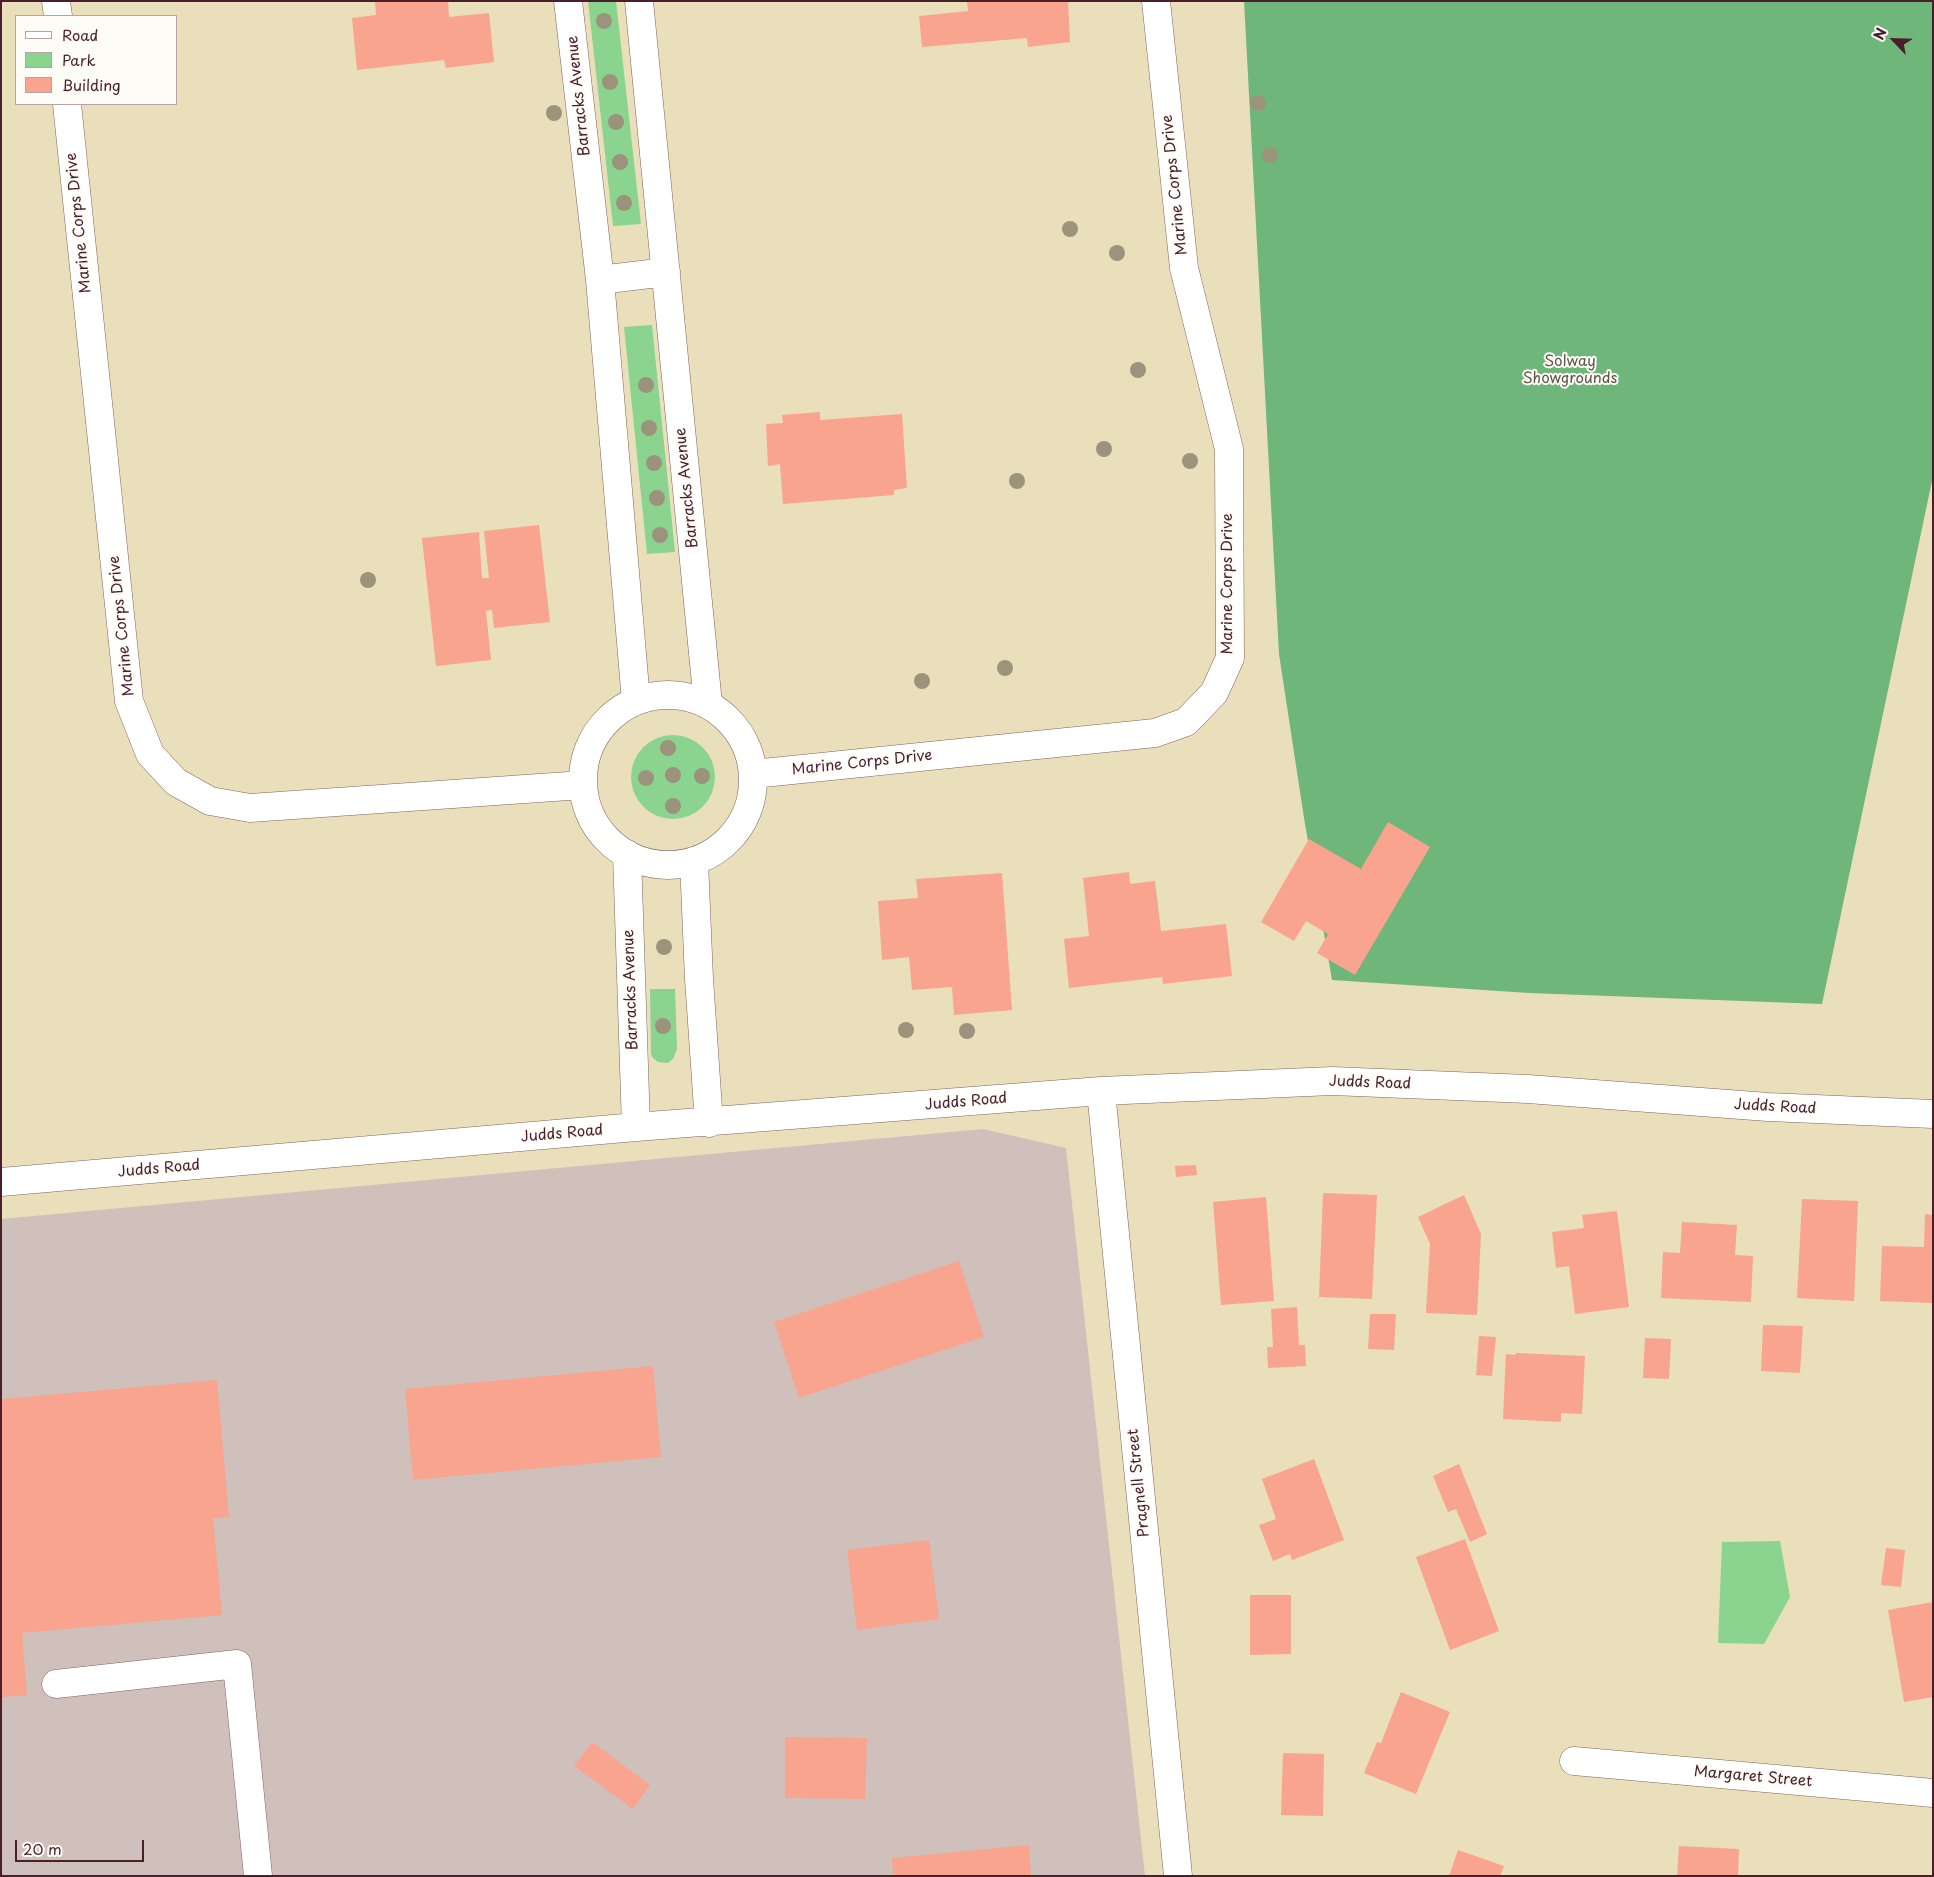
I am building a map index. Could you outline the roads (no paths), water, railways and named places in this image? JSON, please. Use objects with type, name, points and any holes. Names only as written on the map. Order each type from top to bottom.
[{"type":"street","points":[[56,1],[58,15]]},
{"type":"street","name":"Barracks Avenue","points":[[568,1],[600,280],[636,701]]},
{"type":"street","name":"Barracks Avenue","points":[[639,1],[708,704]]},
{"type":"street","name":"Marine Corps Drive","points":[[753,774],[1155,733],[1186,722],[1214,693],[1230,658],[1229,449],[1184,268],[1156,1]]},
{"type":"street","name":"Marine Corps Drive","points":[[67,105],[129,701],[150,754],[176,782],[210,801],[250,808],[583,785]]},
{"type":"street","points":[[600,280],[666,272]]},
{"type":"street","points":[[681,695],[708,704],[731,722],[746,746],[753,774],[750,803],[738,829],[718,849],[694,861],[667,865],[640,861],[616,848],[597,828],[586,803],[583,785],[588,749],[602,724],[625,706],[636,701],[652,696],[681,695]]},
{"type":"street","name":"Barracks Avenue","points":[[627,854],[636,1127]]},
{"type":"street","points":[[694,861],[699,979],[709,1122]]},
{"type":"street","name":"Judds Road","points":[[1,1182],[636,1127],[1101,1091],[1332,1081],[1528,1089],[1768,1107],[1933,1114]]},
{"type":"street","name":"Pragnell Street","points":[[1101,1091],[1178,1876]]},
{"type":"street","points":[[56,1684],[237,1664],[258,1876]]},
{"type":"street","name":"Margaret Street","points":[[1574,1761],[1933,1793]]},
{"type":"park label","name":"Solway Showgrounds","points":[[1570,370]]}]
